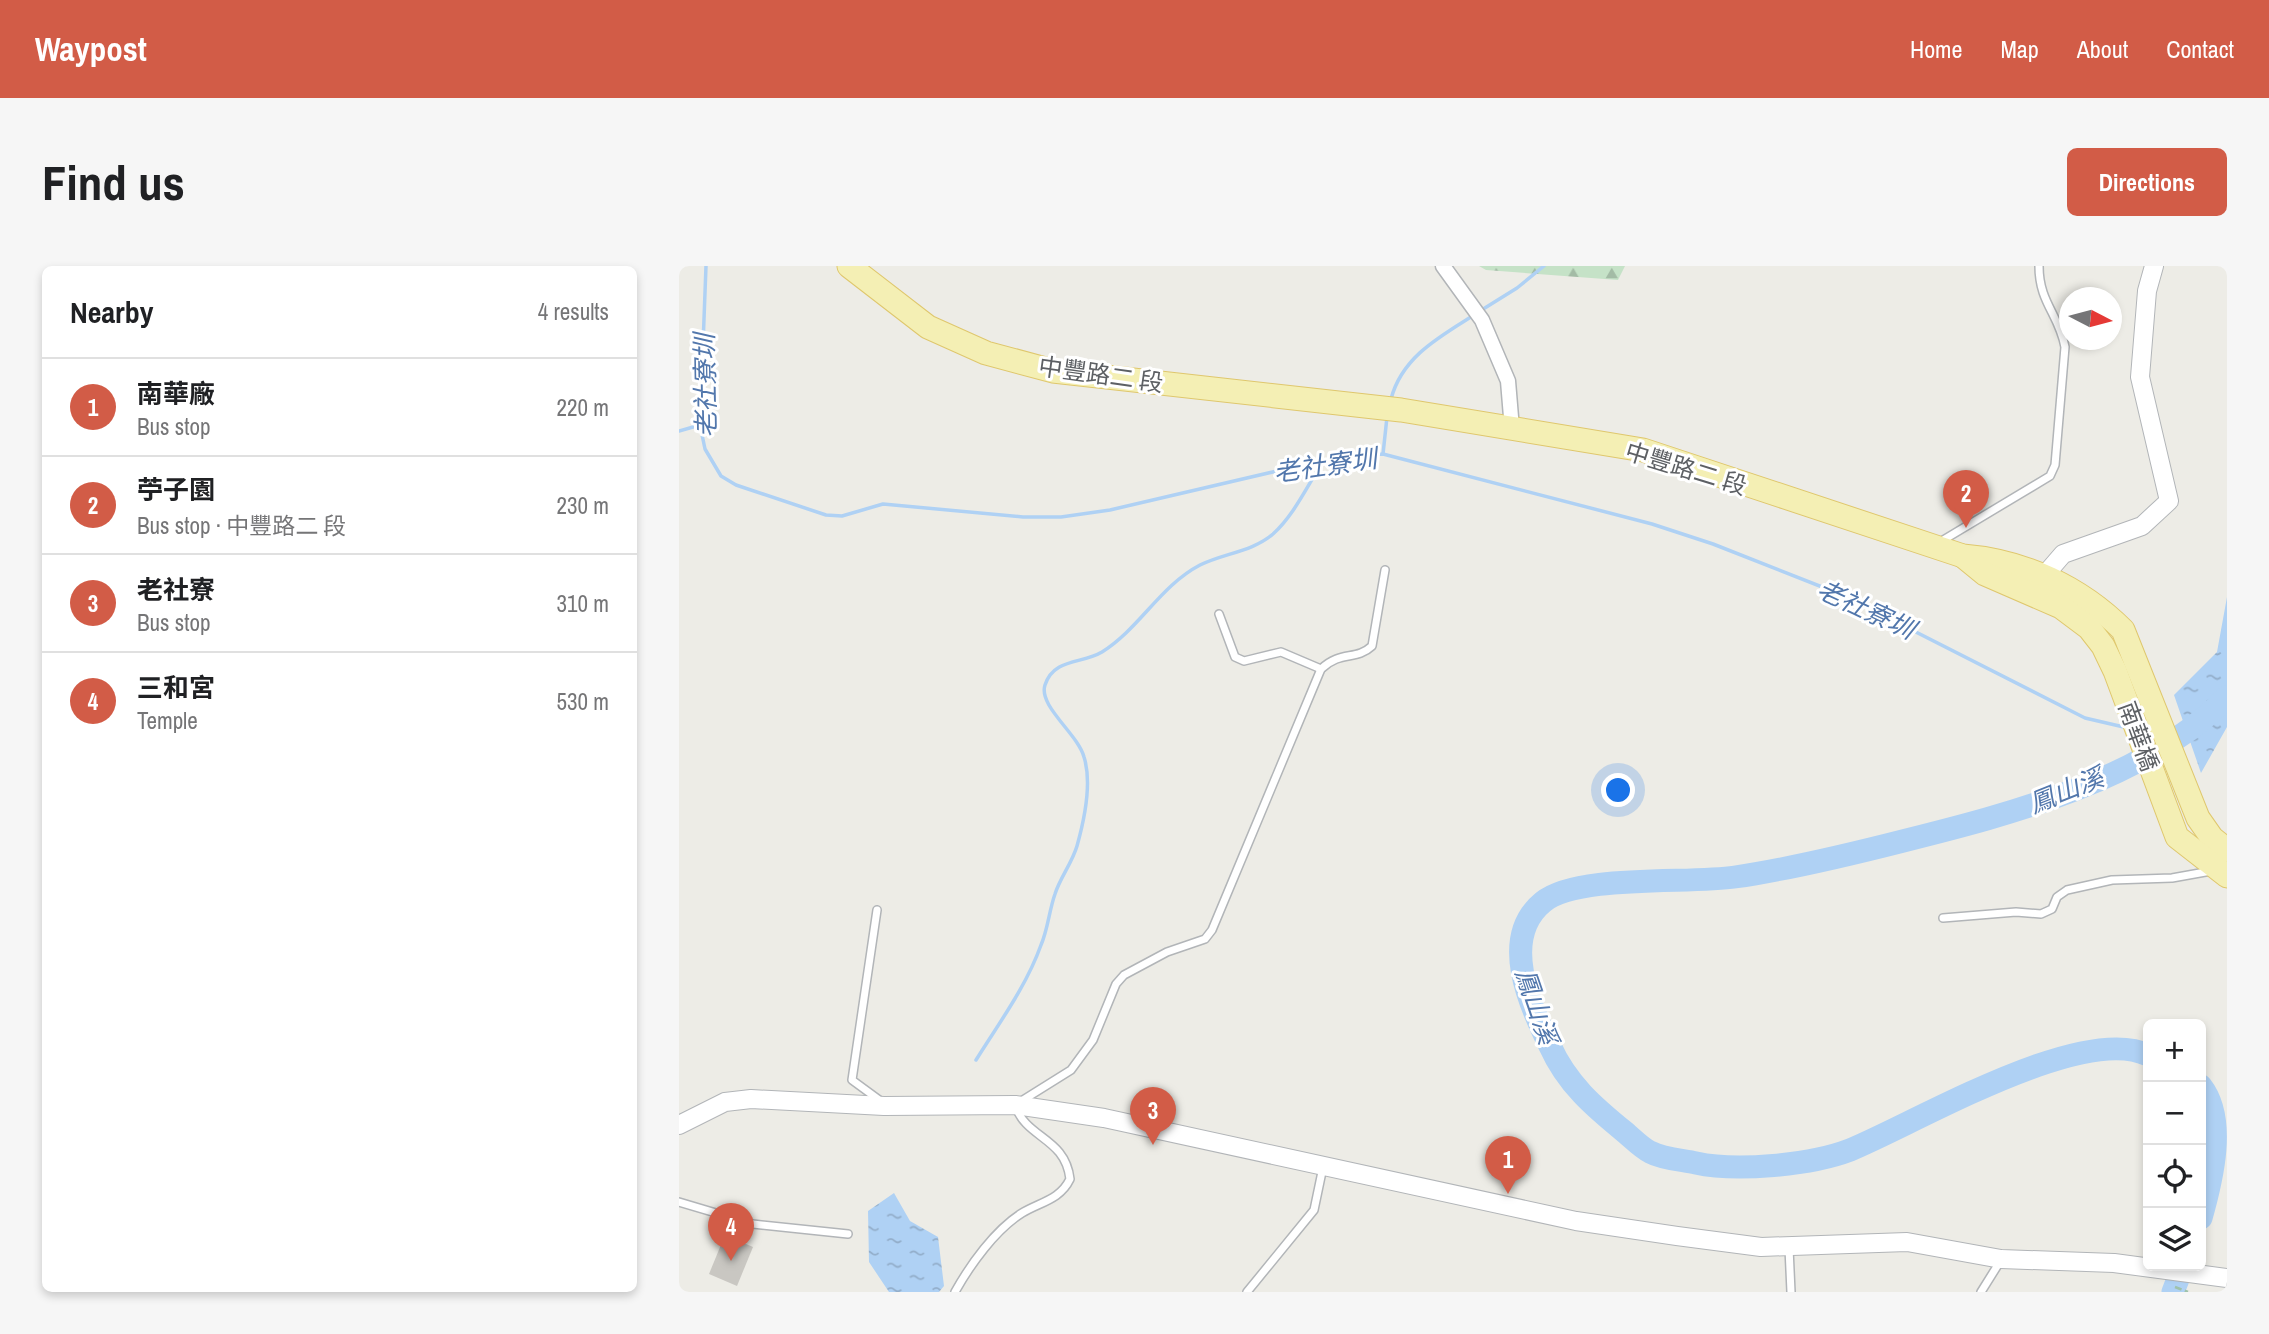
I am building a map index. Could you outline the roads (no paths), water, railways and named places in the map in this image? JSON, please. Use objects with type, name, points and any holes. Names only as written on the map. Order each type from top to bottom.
[{"type":"main road","name":"中豐路二 段","points":[[849,266],[928,327],[986,353],[1039,367],[1390,409],[1643,450],[1963,556],[1992,558],[2044,576],[2103,610],[2123,630],[2137,662]]},
{"type":"main road","name":"中豐路二 段","points":[[1963,556],[1985,574],[2061,607],[2089,628],[2103,646],[2115,671]]},
{"type":"main road","name":"南華橋","points":[[2137,662],[2186,792],[2224,862]]},
{"type":"main road","name":"南華橋","points":[[2115,671],[2162,802],[2178,837],[2224,862]]},
{"type":"street","points":[[1443,266],[1482,320],[1508,381],[1512,429]]},
{"type":"street","points":[[2044,576],[2063,554],[2142,526],[2169,501],[2140,377],[2147,291],[2154,266]]},
{"type":"street","points":[[679,1125],[725,1102],[751,1098],[884,1106],[1016,1105],[1104,1118],[1576,1221],[1761,1247],[1907,1242],[2001,1259],[2079,1260],[2222,1278]]},
{"type":"lane","points":[[1933,546],[2050,476],[2055,465],[2065,347],[2062,328],[2044,302],[2039,285],[2039,266]]},
{"type":"lane","points":[[955,1292],[998,1234],[1021,1213],[1059,1194],[1070,1179],[1063,1156],[1055,1145],[1025,1124],[1016,1105],[1031,1092],[1058,1080],[1071,1070],[1093,1040],[1116,984],[1124,975],[1167,952],[1205,939],[1321,669],[1340,655],[1364,653],[1372,646],[1385,570]]},
{"type":"lane","points":[[1219,614],[1235,657],[1244,661],[1281,652],[1321,669]]},
{"type":"lane","points":[[1943,918],[2016,912],[2041,914],[2052,909],[2057,897],[2067,890],[2112,880],[2172,878],[2224,862]]},
{"type":"lane","points":[[877,910],[852,1080],[879,1097],[884,1106]]},
{"type":"lane","points":[[1247,1292],[1314,1210],[1323,1167]]},
{"type":"lane","points":[[679,1202],[753,1224],[848,1234]]},
{"type":"lane","points":[[1789,1247],[1791,1292]]},
{"type":"lane","points":[[1981,1292],[2001,1259]]},
{"type":"water","points":[[2227,597],[2227,727],[2201,773],[2174,695],[2217,652]]},
{"type":"water","points":[[894,1193],[910,1221],[938,1237],[944,1286],[939,1292],[889,1292],[869,1262],[868,1211]]},
{"type":"waterway","name":"老社寮圳","points":[[706,266],[700,425],[705,449],[721,476],[736,485],[826,515],[842,516],[883,504],[1023,517],[1061,517],[1110,510],[1324,460],[1383,454],[1652,524],[1713,544],[1845,596],[2085,718],[2128,728]]},
{"type":"waterway","points":[[1480,311],[1517,288],[1544,266]]},
{"type":"waterway","points":[[1391,399],[1396,384],[1413,360],[1435,340],[1474,315]]},
{"type":"waterway","points":[[1383,454],[1387,417]]},
{"type":"waterway","points":[[679,431],[700,425]]},
{"type":"waterway","points":[[976,1060],[1035,960],[1057,888],[1077,846],[1084,813],[1087,790],[1084,757],[1047,702],[1044,693],[1049,676],[1062,666],[1102,652],[1128,631],[1173,584],[1200,565],[1247,549],[1273,534],[1295,508],[1324,460]]},
{"type":"waterway","name":"鳳山溪","points":[[2143,1054],[2119,1049],[2083,1053],[2042,1064],[1999,1080],[1850,1150],[1815,1160],[1731,1167],[1673,1159],[1655,1154],[1641,1146],[1592,1104],[1565,1072],[1542,1030],[1527,992],[1521,953],[1523,934],[1530,917],[1543,902],[1559,893],[1581,887],[1715,879],[1777,870],[1945,830],[2032,805],[2075,790],[2158,750],[2195,726],[2227,697]]},
{"type":"waterway","name":"老社寮圳","points":[[2171,730],[2187,729]]},
{"type":"waterway","name":"鳳山溪","points":[[2204,1208],[2215,1150],[2214,1115],[2206,1095]]},
{"type":"waterway","name":"鳳山溪","points":[[2173,1292],[2181,1271]]},
{"type":"place","name":"苧子園","points":[[1966,528]]},
{"type":"place","name":"老社寮","points":[[1153,1145]]},
{"type":"place","name":"南華廠","points":[[1508,1194]]},
{"type":"place","name":"三和宮","points":[[731,1261]]}]
